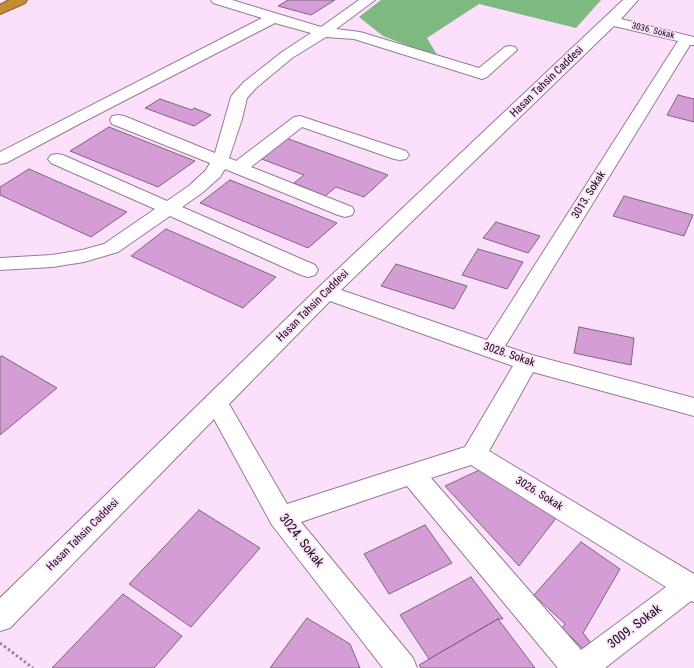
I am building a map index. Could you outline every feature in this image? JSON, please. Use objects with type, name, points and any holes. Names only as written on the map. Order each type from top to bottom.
[{"type":"highway","points":[[0,10],[20,0]]},
{"type":"street","points":[[218,0],[323,32],[355,35],[482,74],[510,50]]},
{"type":"street","points":[[2,266],[84,256],[111,248],[196,189],[214,173],[234,119],[239,97],[250,85],[287,55],[368,0]]},
{"type":"street","name":"Hasan Tahsin Caddesi","points":[[0,618],[326,292],[612,21],[631,0]]},
{"type":"street","points":[[0,159],[75,119],[274,18]]},
{"type":"street","name":"3036. Sokak","points":[[612,21],[690,41]]},
{"type":"street","name":"3013. Sokak","points":[[492,349],[690,41]]},
{"type":"street","points":[[118,120],[345,210]]},
{"type":"street","points":[[238,168],[300,121],[400,155]]},
{"type":"street","points":[[57,159],[308,270]]},
{"type":"street","name":"3028. Sokak","points":[[326,292],[528,362],[694,407]]},
{"type":"street","points":[[281,517],[474,454],[528,362]]},
{"type":"street","name":"3024. Sokak","points":[[216,402],[281,517],[398,666]]},
{"type":"street","name":"3026. Sokak","points":[[474,454],[692,588]]},
{"type":"street","points":[[412,474],[577,668]]},
{"type":"street","name":"3009. Sokak","points":[[581,668],[692,588]]},
{"type":"path","points":[[0,644],[33,668]]},
{"type":"green space","points":[[381,0],[601,0],[576,28],[479,4],[427,38],[439,58],[383,36],[359,17]]},
{"type":"building","points":[[288,0],[335,0],[311,15],[278,6]]},
{"type":"building","points":[[678,95],[694,99],[694,122],[667,115]]},
{"type":"building","points":[[160,99],[192,110],[194,108],[211,115],[194,126],[145,108]]},
{"type":"building","points":[[109,127],[195,161],[158,187],[70,151]]},
{"type":"building","points":[[286,138],[388,175],[364,197],[336,187],[325,196],[294,183],[304,175],[259,158]]},
{"type":"building","points":[[29,169],[127,212],[91,237],[0,195],[0,187]]},
{"type":"building","points":[[230,180],[337,223],[308,248],[200,203]]},
{"type":"building","points":[[624,196],[693,215],[684,236],[613,216]]},
{"type":"building","points":[[496,222],[540,236],[528,253],[483,238]]},
{"type":"building","points":[[166,229],[276,277],[243,308],[131,256]]},
{"type":"building","points":[[478,249],[523,262],[507,289],[462,275]]},
{"type":"building","points":[[396,264],[467,286],[454,309],[381,286]]},
{"type":"building","points":[[579,327],[634,338],[631,365],[574,353]]},
{"type":"building","points":[[2,356],[57,388],[0,435],[0,357]]},
{"type":"building","points":[[486,467],[560,513],[519,566],[445,486]]},
{"type":"building","points":[[199,510],[260,548],[191,627],[129,584]]},
{"type":"building","points":[[425,525],[452,563],[389,594],[364,554]]},
{"type":"building","points":[[581,542],[620,569],[583,633],[595,648],[588,654],[562,628],[565,624],[534,595]]},
{"type":"building","points":[[471,577],[503,619],[498,619],[429,659],[400,615]]},
{"type":"building","points":[[123,594],[182,636],[154,668],[52,668]]},
{"type":"building","points":[[307,618],[350,644],[360,668],[270,668]]},
{"type":"building","points":[[498,619],[535,668],[421,668],[419,665]]}]
